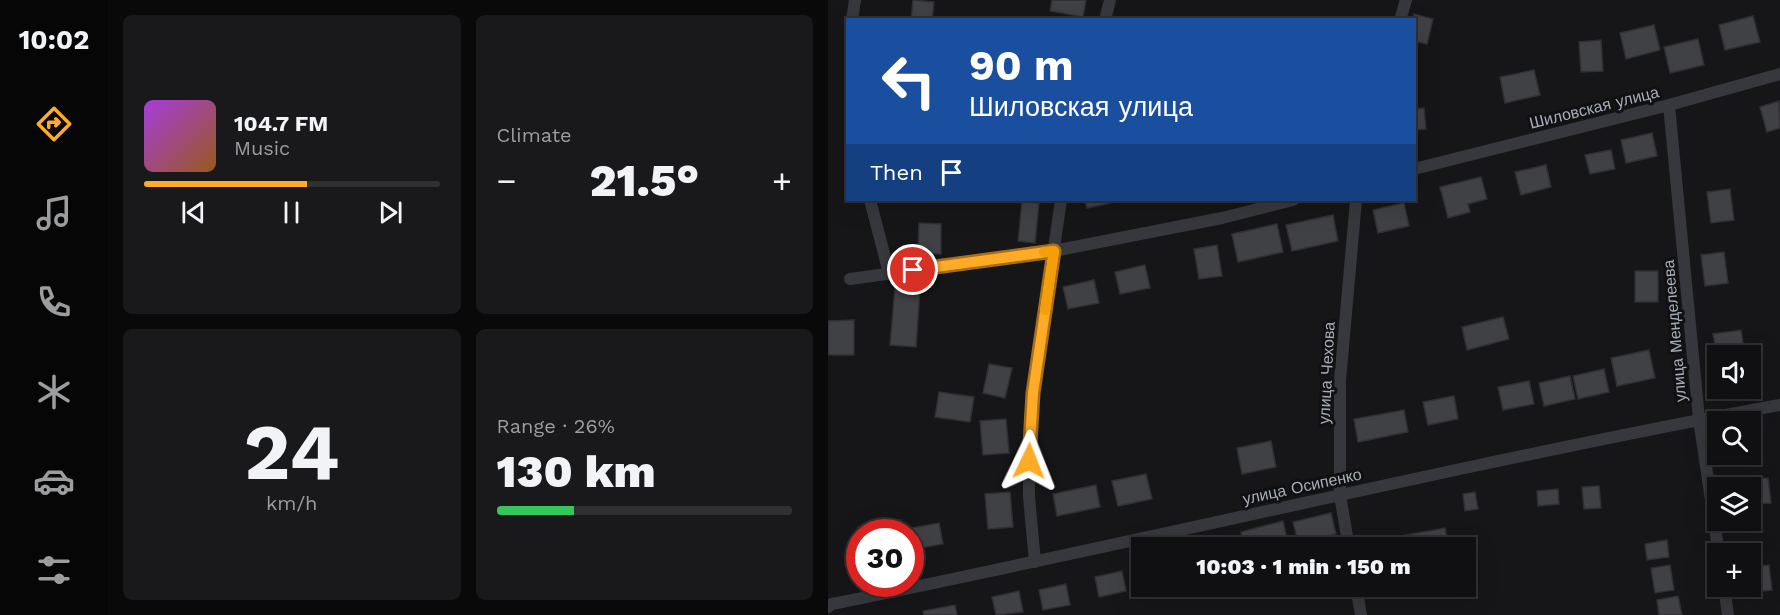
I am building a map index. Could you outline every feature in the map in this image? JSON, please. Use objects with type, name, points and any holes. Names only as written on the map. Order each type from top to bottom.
[{"type":"street","points":[[852,18],[855,0]]},
{"type":"street","points":[[1106,18],[1110,0]]},
{"type":"street","points":[[1401,18],[1406,0]]},
{"type":"street","name":"Шиловская улица","points":[[1416,168],[1669,105],[1780,74]]},
{"type":"street","name":"улица Менделеева","points":[[1669,105],[1699,419],[1717,543]]},
{"type":"street","points":[[870,201],[889,273]]},
{"type":"street","points":[[1035,562],[1029,497],[1029,443],[1033,393],[1061,201]]},
{"type":"street","points":[[850,279],[1054,251],[1222,218],[1289,201]]},
{"type":"street","name":"улица Чехова","points":[[1347,537],[1340,495],[1340,381],[1356,201]]},
{"type":"street","name":"улица Осипенко","points":[[830,605],[1699,419],[1780,405]]},
{"type":"street","points":[[1358,597],[1361,615]]},
{"type":"street","points":[[1726,597],[1728,615]]},
{"type":"building","points":[[913,0],[934,2],[932,18],[911,18]]},
{"type":"building","points":[[1052,0],[1086,0],[1083,17],[1050,11]]},
{"type":"building","points":[[1414,14],[1433,19],[1427,44],[1416,41],[1416,18]]},
{"type":"building","points":[[1753,16],[1760,42],[1725,50],[1719,25]]},
{"type":"building","points":[[1654,25],[1660,50],[1626,59],[1620,33]]},
{"type":"building","points":[[1698,39],[1704,65],[1670,73],[1664,47]]},
{"type":"building","points":[[1601,40],[1603,71],[1581,72],[1579,42]]},
{"type":"building","points":[[1534,70],[1540,95],[1505,103],[1500,77]]},
{"type":"building","points":[[1779,101],[1780,128],[1767,132],[1760,107]]},
{"type":"building","points":[[1424,108],[1426,129],[1416,130],[1416,109]]},
{"type":"building","points":[[1652,133],[1657,156],[1626,163],[1621,140]]},
{"type":"building","points":[[1611,150],[1615,169],[1590,174],[1585,155]]},
{"type":"building","points":[[1546,165],[1551,187],[1521,195],[1515,172]]},
{"type":"building","points":[[1481,177],[1487,199],[1468,204],[1470,212],[1448,218],[1440,187]]},
{"type":"building","points":[[1730,189],[1734,220],[1711,223],[1707,192]]},
{"type":"building","points":[[1085,201],[1115,202],[1087,208]]},
{"type":"building","points":[[1022,202],[1039,203],[1035,243],[1018,241]]},
{"type":"building","points":[[1404,203],[1409,226],[1378,233],[1373,210]]},
{"type":"building","points":[[1333,215],[1338,241],[1292,251],[1286,225]]},
{"type":"building","points":[[919,223],[941,224],[941,254],[918,253]]},
{"type":"building","points":[[1277,224],[1283,252],[1238,262],[1232,234]]},
{"type":"building","points":[[1217,245],[1222,276],[1199,279],[1194,249]]},
{"type":"building","points":[[1724,252],[1728,283],[1705,286],[1701,255]]},
{"type":"building","points":[[1145,265],[1150,288],[1120,294],[1115,272]]},
{"type":"building","points":[[1635,271],[1658,271],[1658,302],[1635,302]]},
{"type":"building","points":[[1094,280],[1099,303],[1068,309],[1063,287]]},
{"type":"building","points":[[895,288],[920,290],[916,347],[890,345]]},
{"type":"building","points":[[1503,317],[1509,339],[1467,350],[1462,327]]},
{"type":"building","points":[[854,320],[854,355],[828,355],[828,321]]},
{"type":"building","points":[[1741,330],[1743,345],[1715,345],[1713,334]]},
{"type":"building","points":[[1649,350],[1655,378],[1617,386],[1611,358]]},
{"type":"building","points":[[989,364],[1012,368],[1005,398],[983,393]]},
{"type":"building","points":[[1604,369],[1609,392],[1578,399],[1573,376]]},
{"type":"building","points":[[1570,376],[1575,399],[1544,406],[1539,383]]},
{"type":"building","points":[[1529,381],[1534,404],[1503,410],[1498,387]]},
{"type":"building","points":[[939,392],[974,397],[970,422],[935,417]]},
{"type":"building","points":[[1454,396],[1458,419],[1428,425],[1423,402]]},
{"type":"building","points":[[1404,410],[1408,432],[1358,442],[1354,419]]},
{"type":"building","points":[[1006,419],[1009,453],[983,455],[980,421]]},
{"type":"building","points":[[1271,441],[1276,467],[1242,474],[1237,448]]},
{"type":"building","points":[[1146,474],[1152,499],[1118,506],[1112,481]]},
{"type":"building","points":[[1761,478],[1768,478],[1771,503],[1761,503]]},
{"type":"building","points":[[1096,485],[1100,507],[1057,516],[1053,494]]},
{"type":"building","points":[[1599,486],[1601,508],[1584,509],[1582,487]]},
{"type":"building","points":[[1558,489],[1559,504],[1538,506],[1537,491]]},
{"type":"building","points":[[1010,492],[1013,527],[988,529],[985,494]]},
{"type":"building","points":[[1475,492],[1478,509],[1465,511],[1463,494]]},
{"type":"building","points":[[1331,513],[1336,534],[1323,537],[1297,537],[1293,522]]},
{"type":"building","points":[[1283,521],[1286,537],[1242,537],[1241,532]]},
{"type":"building","points":[[939,523],[943,544],[924,547],[924,526]]},
{"type":"building","points":[[1445,528],[1447,537],[1400,537]]},
{"type":"building","points":[[1667,540],[1669,557],[1647,560],[1645,544]]},
{"type":"building","points":[[1670,565],[1674,590],[1655,593],[1651,568]]},
{"type":"building","points":[[1769,565],[1772,590],[1761,591],[1761,566]]},
{"type":"building","points":[[1122,571],[1126,591],[1099,597],[1095,577]]},
{"type":"building","points":[[1066,584],[1070,605],[1043,610],[1039,590]]},
{"type":"building","points":[[1019,591],[1023,612],[996,615],[992,597]]},
{"type":"building","points":[[1678,596],[1682,615],[1659,615],[1657,600]]},
{"type":"building","points":[[955,605],[957,615],[924,615],[923,611]]},
{"type":"slow traffic","points":[[1044,252],[1054,251],[1045,310]]},
{"type":"route","points":[[913,270],[1054,251],[1033,393],[1029,461]]}]
